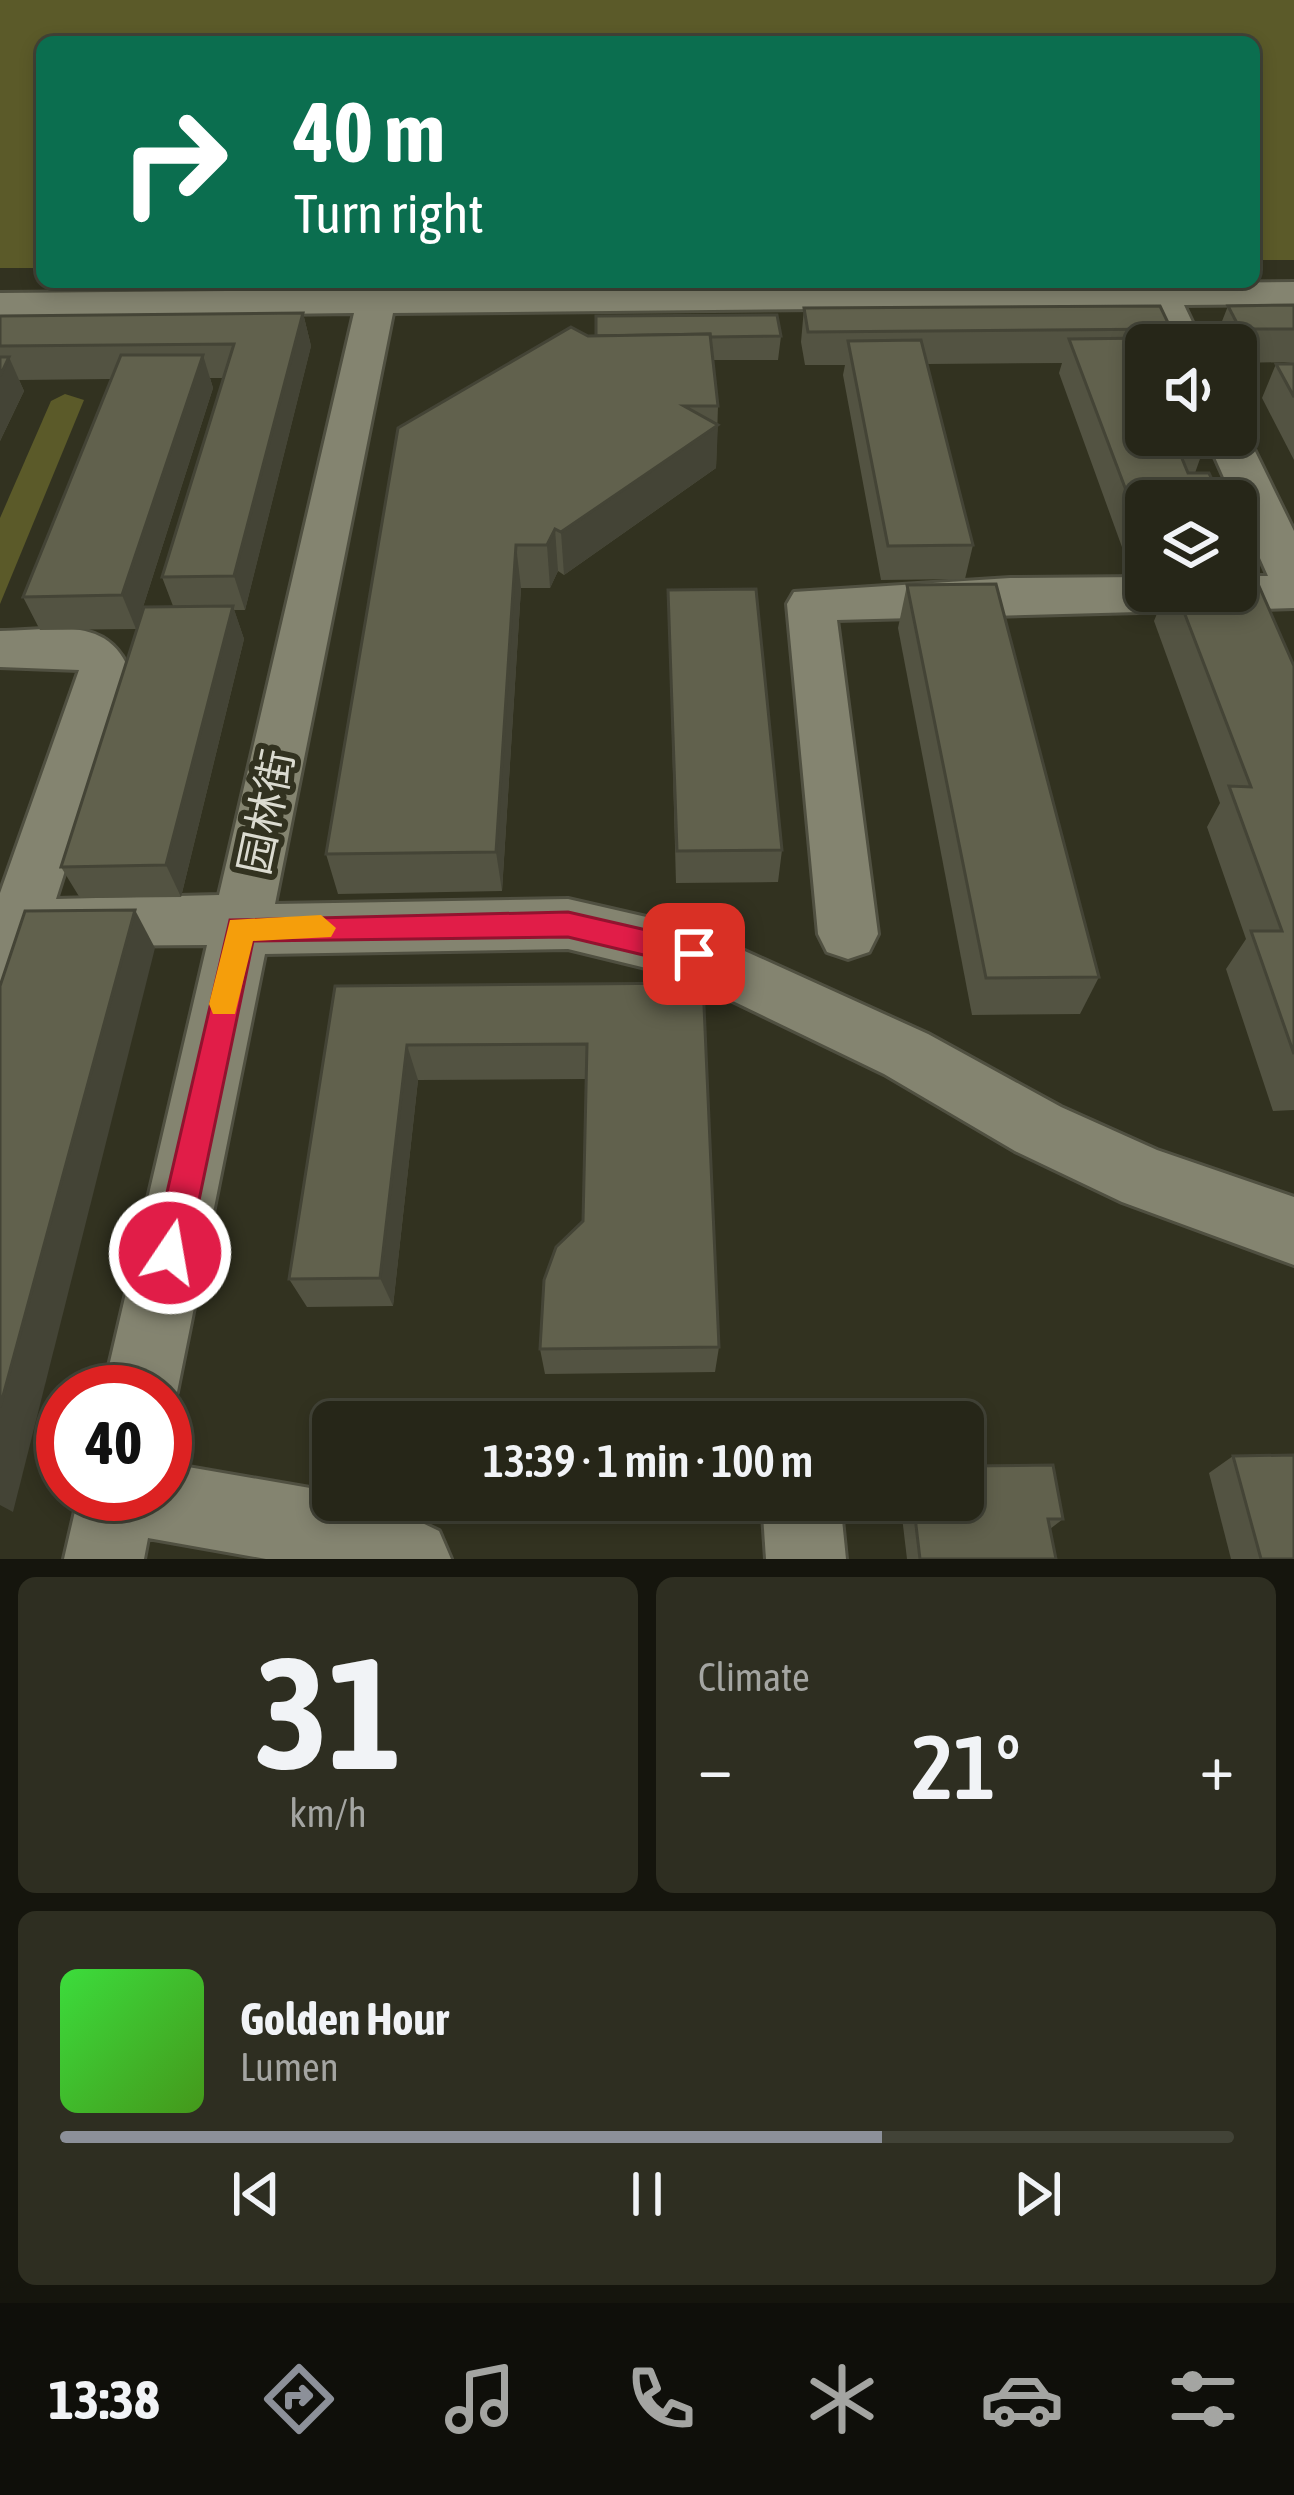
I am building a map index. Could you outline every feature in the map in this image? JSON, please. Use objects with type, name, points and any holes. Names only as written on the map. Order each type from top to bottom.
[{"type":"street","points":[[0,305],[1294,293]]},
{"type":"street","points":[[1159,294],[1173,324]]},
{"type":"street","name":"园林街","points":[[146,1365],[376,302]]},
{"type":"street","points":[[1236,456],[1294,580]]},
{"type":"street","points":[[848,934],[812,604],[1010,595],[1294,592]]},
{"type":"street","points":[[0,649],[87,648],[98,654],[104,670],[10,921],[0,979]]},
{"type":"street","points":[[10,921],[568,925],[694,954],[906,1054],[1038,1129],[1146,1179],[1294,1231]]},
{"type":"street","points":[[192,1507],[370,1538],[411,1559]]},
{"type":"street","points":[[104,1559],[112,1521]]},
{"type":"street","points":[[803,1521],[806,1559]]},
{"type":"shaded area","points":[[0,0],[1294,0],[1294,260],[1260,260],[1260,36],[36,36],[36,268],[0,268]]},
{"type":"shaded area","points":[[65,394],[84,400],[0,604],[0,518],[51,401]]},
{"type":"building","points":[[1294,305],[1294,329],[1237,324],[1228,306]]},
{"type":"building","points":[[1160,306],[1169,324],[1125,324],[1125,329],[808,332],[804,308]]},
{"type":"building","points":[[303,313],[234,576],[162,577],[234,344],[0,346],[0,316]]},
{"type":"building","points":[[777,315],[781,336],[596,336],[596,316]]},
{"type":"building","points":[[571,327],[588,336],[710,334],[718,406],[684,406],[718,425],[561,532],[555,529],[547,545],[516,545],[496,852],[326,854],[398,428]]},
{"type":"building","points":[[1125,338],[1125,456],[1181,456],[1188,473],[1209,473],[1212,480],[1125,480],[1125,488],[1069,339]]},
{"type":"building","points":[[921,340],[973,545],[888,546],[848,341]]},
{"type":"building","points":[[121,355],[203,355],[122,595],[23,597]]},
{"type":"building","points":[[1276,364],[1294,364],[1294,397]]},
{"type":"building","points":[[1257,582],[1294,666],[1294,1054],[1251,931],[1282,931],[1229,786],[1251,787],[1184,612],[1257,612]]},
{"type":"building","points":[[996,584],[1099,977],[986,978],[907,585]]},
{"type":"building","points":[[756,589],[782,850],[677,851],[668,590]]},
{"type":"building","points":[[233,606],[166,865],[61,867],[144,607]]},
{"type":"building","points":[[135,910],[0,1407],[0,986],[25,911]]},
{"type":"building","points":[[703,983],[719,1347],[540,1349],[544,1280],[556,1247],[583,1221],[587,1044],[407,1045],[380,1278],[289,1279],[335,986]]},
{"type":"building","points":[[1294,1455],[1294,1559],[1261,1559],[1233,1456]]},
{"type":"building","points":[[1053,1465],[1063,1519],[1048,1519],[1056,1559],[920,1559],[915,1521],[984,1521],[984,1466]]},
{"type":"slow traffic","points":[[224,1004],[241,929],[321,928]]},
{"type":"route","points":[[170,1253],[241,929],[568,925],[694,954]]}]
